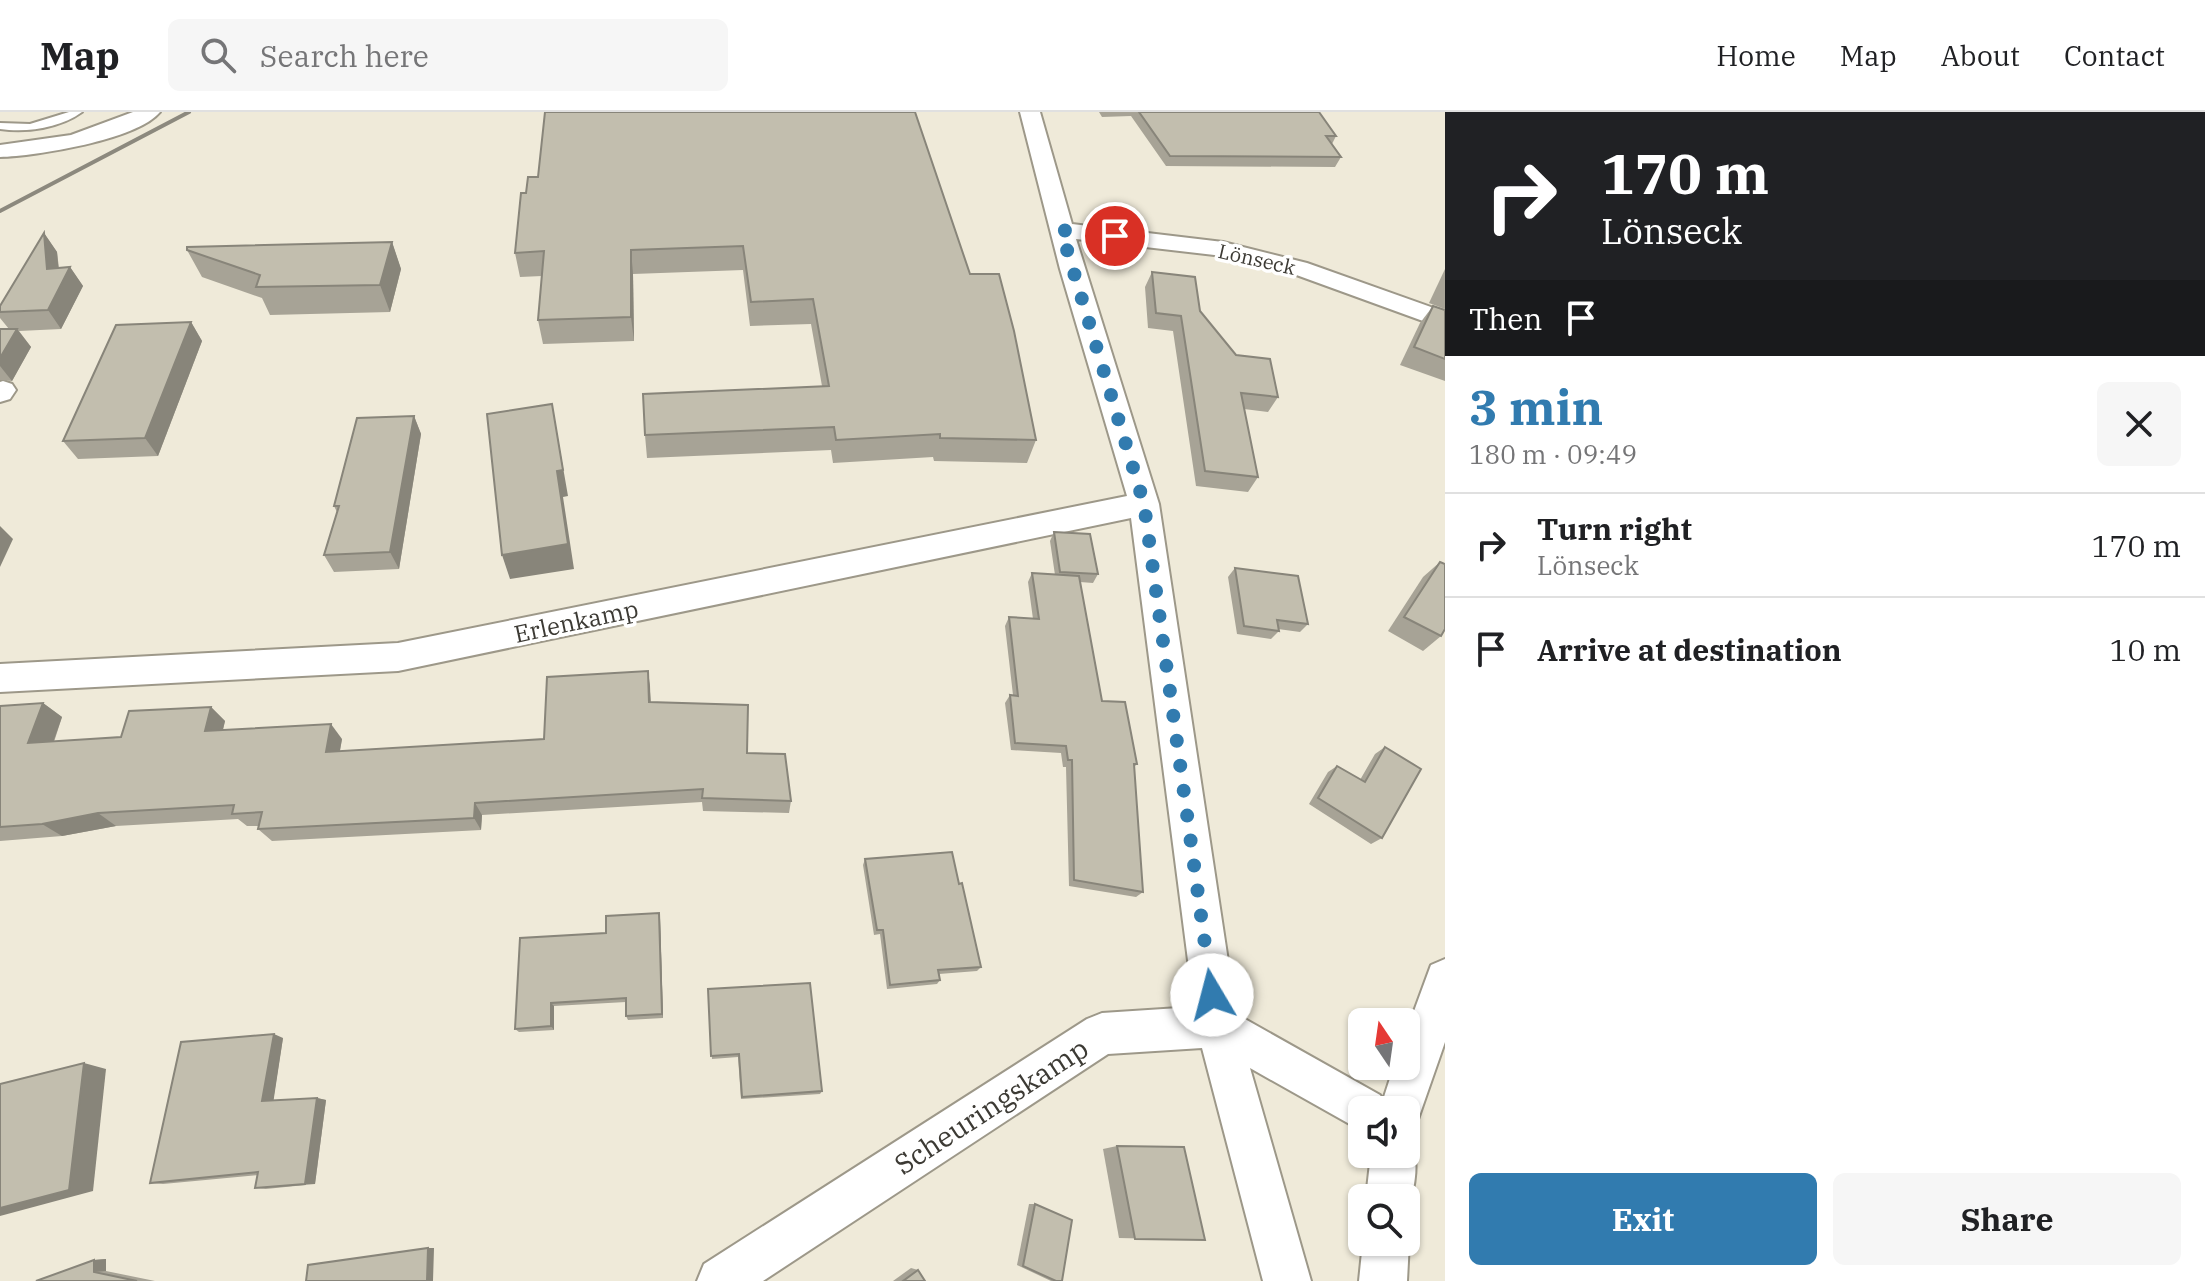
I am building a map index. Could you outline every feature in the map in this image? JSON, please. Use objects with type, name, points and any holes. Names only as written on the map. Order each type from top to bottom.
[{"type":"street","points":[[0,151],[86,140],[150,112]]},
{"type":"street","points":[[1030,112],[1061,230],[1144,504],[1217,1026],[1287,1281]]},
{"type":"street","name":"Lönseck","points":[[1061,230],[1238,253],[1299,268],[1445,321]]},
{"type":"street","name":"Erlenkamp","points":[[0,678],[398,657],[1144,504]]},
{"type":"street","points":[[1406,1096],[1445,979]]},
{"type":"street","points":[[1217,1026],[1348,1100]]},
{"type":"street","name":"Scheuringskamp","points":[[721,1281],[1102,1034],[1217,1026]]},
{"type":"street","points":[[1383,1281],[1385,1256]]},
{"type":"lane","points":[[0,126],[25,128],[60,120],[77,112]]},
{"type":"lane","points":[[47,114],[60,120]]},
{"type":"building","points":[[545,112],[915,112],[970,274],[999,274],[1036,440],[940,438],[940,434],[836,440],[834,427],[645,435],[643,394],[829,386],[813,299],[751,302],[743,246],[631,250],[631,317],[538,320],[544,251],[515,253],[521,193],[526,193],[528,177],[538,177]]},
{"type":"building","points":[[1139,112],[1319,112],[1336,136],[1326,136],[1341,157],[1170,156]]},
{"type":"building","points":[[44,233],[47,269],[70,267],[48,310],[0,312],[0,306]]},
{"type":"building","points":[[392,242],[380,285],[256,287],[260,275],[187,250],[187,247]]},
{"type":"building","points":[[1152,272],[1195,277],[1200,311],[1236,355],[1270,359],[1278,397],[1241,393],[1258,477],[1205,471],[1181,316],[1156,313]]},
{"type":"building","points":[[1433,306],[1445,310],[1445,359],[1414,347]]},
{"type":"building","points":[[191,322],[145,438],[63,441],[116,325]]},
{"type":"building","points":[[0,329],[17,329],[0,358]]},
{"type":"building","points":[[552,404],[563,470],[557,471],[568,544],[502,555],[487,414]]},
{"type":"building","points":[[414,416],[390,552],[324,555],[339,506],[334,506],[357,418]]},
{"type":"building","points":[[1054,532],[1090,534],[1098,574],[1060,572]]},
{"type":"building","points":[[1440,562],[1445,564],[1445,629],[1441,636],[1404,617]]},
{"type":"building","points":[[1235,568],[1298,576],[1308,624],[1277,620],[1279,631],[1244,626]]},
{"type":"building","points":[[1032,573],[1079,576],[1102,701],[1125,702],[1137,764],[1134,764],[1143,892],[1074,880],[1072,760],[1068,760],[1066,746],[1015,743],[1010,695],[1018,696],[1009,617],[1039,619]]},
{"type":"building","points":[[648,671],[649,702],[748,705],[747,753],[785,754],[791,801],[702,798],[703,789],[475,803],[474,818],[258,829],[262,812],[232,814],[234,805],[98,813],[42,824],[0,827],[0,706],[43,703],[28,743],[121,737],[129,711],[211,707],[205,731],[331,724],[326,752],[544,739],[547,677]]},
{"type":"building","points":[[1385,747],[1421,769],[1382,838],[1318,798],[1337,766],[1365,782]]},
{"type":"building","points":[[952,852],[981,967],[938,970],[940,980],[890,985],[883,930],[877,930],[865,859]]},
{"type":"building","points":[[659,913],[662,1014],[626,1016],[626,998],[551,1003],[551,1026],[515,1029],[520,938],[606,933],[606,916]]},
{"type":"building","points":[[810,983],[822,1091],[742,1097],[739,1054],[711,1056],[708,989]]},
{"type":"building","points":[[274,1034],[262,1101],[317,1098],[305,1184],[255,1188],[258,1172],[150,1183],[181,1042]]},
{"type":"building","points":[[84,1063],[69,1190],[0,1208],[0,1084]]},
{"type":"building","points":[[1117,1146],[1184,1147],[1205,1240],[1135,1239]]},
{"type":"building","points":[[1035,1204],[1072,1220],[1062,1281],[1023,1266]]},
{"type":"building","points":[[428,1248],[427,1281],[306,1281],[308,1265]]},
{"type":"building","points":[[94,1260],[94,1272],[137,1281],[36,1281]]},
{"type":"building","points":[[918,1270],[925,1281],[903,1281]]},
{"type":"railway","points":[[0,211],[189,112]]},
{"type":"route","points":[[1115,236],[1061,230],[1144,504],[1212,995]]}]
